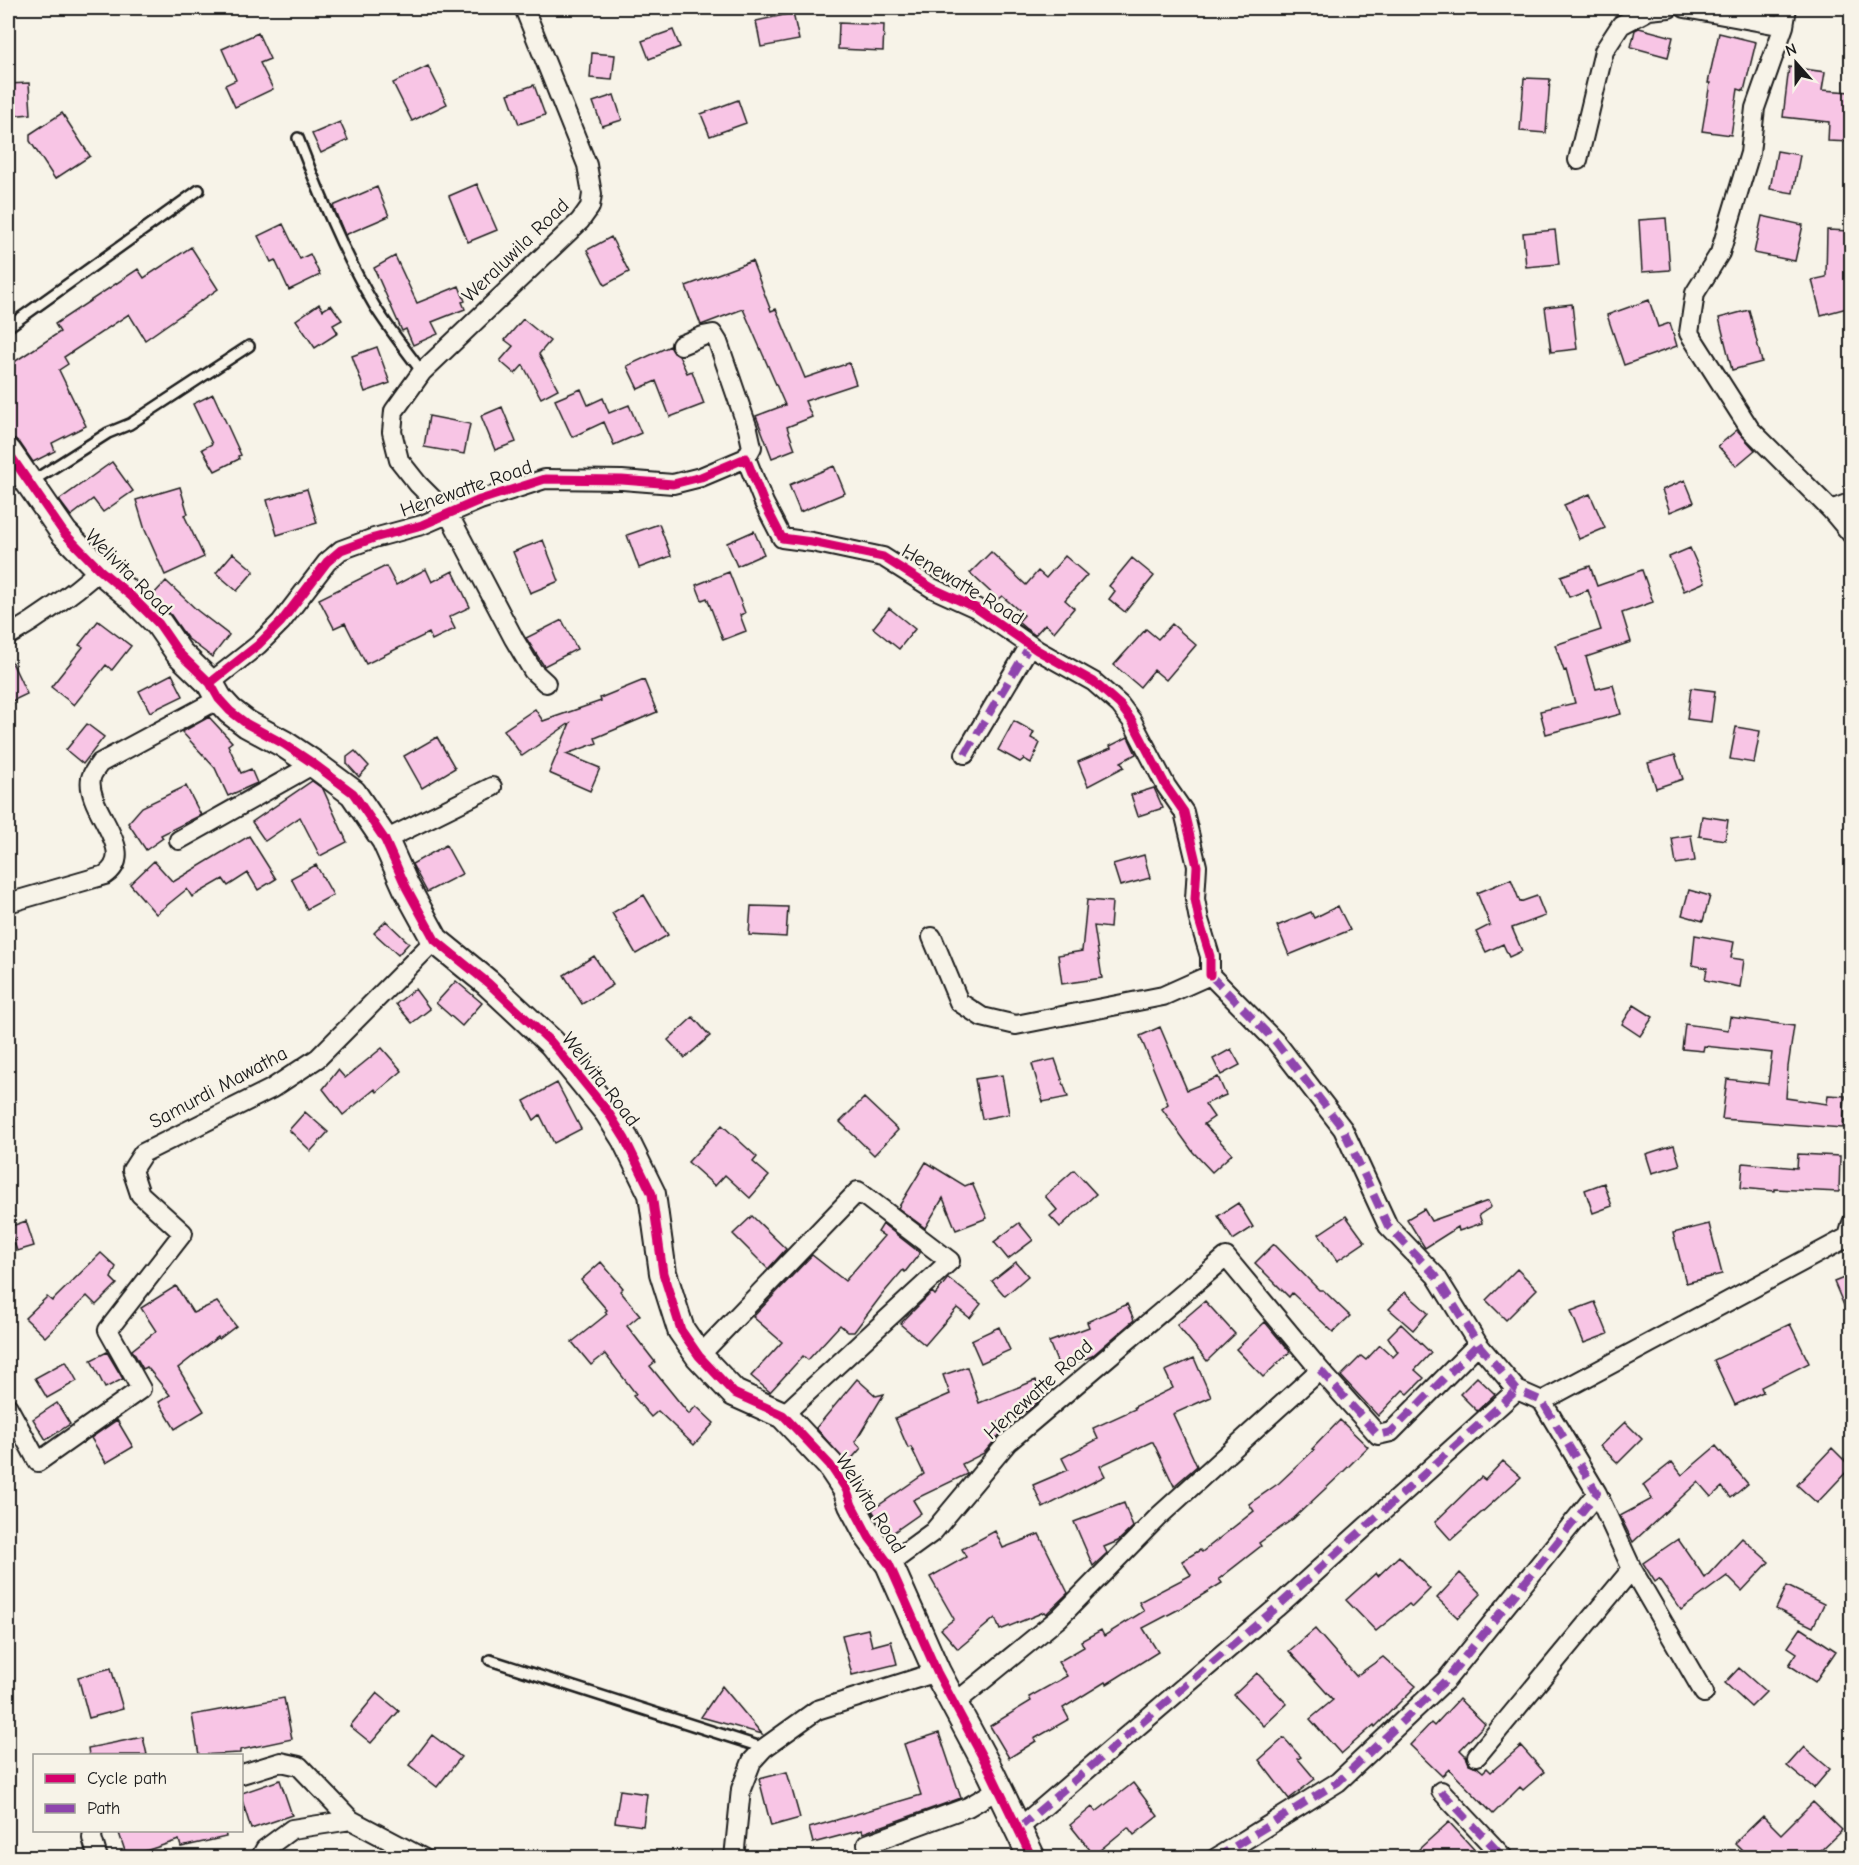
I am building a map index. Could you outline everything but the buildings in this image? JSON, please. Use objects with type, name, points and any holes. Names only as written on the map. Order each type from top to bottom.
[{"type":"street","name":"Weraluwila Road","points":[[422,372],[580,221],[590,207],[592,194],[587,165],[524,8]]},
{"type":"street","points":[[1578,160],[1604,51],[1621,25],[1649,10],[1669,8]]},
{"type":"street","points":[[1685,8],[1784,26]]},
{"type":"street","points":[[1787,8],[1784,26],[1755,108],[1750,153],[1720,253],[1695,293],[1689,333],[1750,429],[1831,510],[1851,535]]},
{"type":"street","points":[[681,345],[713,334],[718,342],[748,429],[752,447],[746,458]]},
{"type":"street","points":[[422,372],[394,411],[392,432],[399,460],[418,484],[449,515],[514,639],[534,671],[546,683]]},
{"type":"street","name":"Welivita Road","points":[[9,458],[64,533],[100,570],[159,624],[180,653],[239,719],[284,744],[353,793],[385,840],[435,940],[488,983],[552,1043],[608,1112],[625,1140],[651,1194],[663,1274],[681,1330],[699,1356],[734,1393],[783,1415],[830,1465],[846,1489],[869,1536],[889,1564],[937,1672],[955,1703],[1032,1857]]},
{"type":"street","name":"Henewatte Road","points":[[8,903],[105,875],[114,869],[118,859],[113,840],[90,791],[91,776],[100,763],[214,691],[281,622],[327,562],[341,550],[422,525],[480,500],[544,479],[622,480],[673,484],[701,477],[746,458],[764,503],[782,538],[884,557],[932,588],[976,608],[1030,645],[1094,682],[1120,705],[1132,721],[1166,786],[1184,812],[1197,866],[1195,899],[1210,956],[1210,975]]},
{"type":"street","points":[[1831,510],[1851,502]]},
{"type":"street","points":[[8,636],[70,596],[100,570]]},
{"type":"street","points":[[965,754],[1030,645]]},
{"type":"street","points":[[179,840],[314,764]]},
{"type":"street","points":[[385,840],[492,787]]},
{"type":"street","points":[[932,937],[959,1002],[982,1017],[1016,1025],[1162,996],[1210,975],[1276,1042],[1343,1129],[1388,1226],[1436,1276],[1478,1344],[1517,1390],[1542,1401],[1597,1493],[1632,1569],[1704,1693]]},
{"type":"street","name":"Samurdi Mawatha","points":[[8,1407],[38,1462],[141,1389],[108,1330],[183,1233],[140,1194],[132,1170],[143,1152],[271,1089],[318,1058],[435,940]]},
{"type":"street","points":[[699,1356],[858,1191],[950,1261],[783,1415]]},
{"type":"street","points":[[1542,1401],[1850,1232]]},
{"type":"street","name":"Henewatte Road","points":[[889,1564],[933,1532],[1008,1442],[1226,1257],[1320,1370]]},
{"type":"street","points":[[955,1703],[1059,1618],[1159,1516],[1320,1370],[1378,1435],[1391,1432],[1478,1344]]},
{"type":"street","points":[[1019,1828],[1276,1608],[1517,1390]]},
{"type":"street","points":[[1216,1857],[1338,1782],[1446,1680],[1597,1493]]},
{"type":"street","points":[[1477,1755],[1632,1569]]},
{"type":"street","points":[[735,1857],[741,1789],[752,1761],[764,1748],[817,1710],[937,1672]]},
{"type":"street","points":[[243,1774],[281,1762],[299,1766],[351,1820],[423,1857]]},
{"type":"street","points":[[867,1844],[968,1807],[999,1789]]},
{"type":"street","points":[[1441,1791],[1504,1857]]},
{"type":"street","points":[[260,1857],[265,1849],[292,1829],[351,1820]]},
{"type":"street","points":[[93,1832],[92,1838],[98,1857]]},
{"type":"lane","points":[[298,138],[318,191],[346,252],[375,306],[422,372]]},
{"type":"lane","points":[[8,327],[199,190]]},
{"type":"lane","points":[[28,483],[108,434],[130,424],[249,346]]},
{"type":"lane","points":[[490,1660],[764,1748]]},
{"type":"marked path","points":[[965,754],[1030,645]]},
{"type":"marked path","points":[[1210,975],[1276,1042],[1343,1129],[1388,1226],[1436,1276],[1478,1344],[1517,1390],[1542,1401],[1597,1493],[1446,1680],[1338,1782],[1216,1858]]},
{"type":"marked path","points":[[1848,1237],[1852,1235]]},
{"type":"marked path","points":[[1320,1370],[1378,1435],[1391,1432],[1478,1344]]},
{"type":"marked path","points":[[1019,1828],[1276,1608],[1517,1390]]},
{"type":"marked path","points":[[1441,1791],[1504,1858]]},
{"type":"cycle path","points":[[8,452],[64,533],[100,570],[159,624],[179,653],[210,683],[219,699],[230,711],[247,724],[284,744],[353,793],[385,840],[406,887],[435,940],[488,983],[552,1043],[608,1112],[625,1139],[652,1194],[663,1273],[681,1330],[699,1356],[734,1393],[783,1415],[830,1465],[846,1489],[869,1537],[889,1564],[937,1672],[991,1773],[1032,1858]]},
{"type":"cycle path","points":[[210,683],[258,645],[281,622],[327,562],[341,550],[422,525],[480,500],[545,479],[622,480],[673,484],[701,477],[746,458],[764,503],[782,538],[883,557],[932,588],[976,608],[1037,650],[1094,682],[1120,705],[1132,721],[1166,786],[1184,812],[1197,866],[1195,899],[1210,956],[1210,975]]}]
